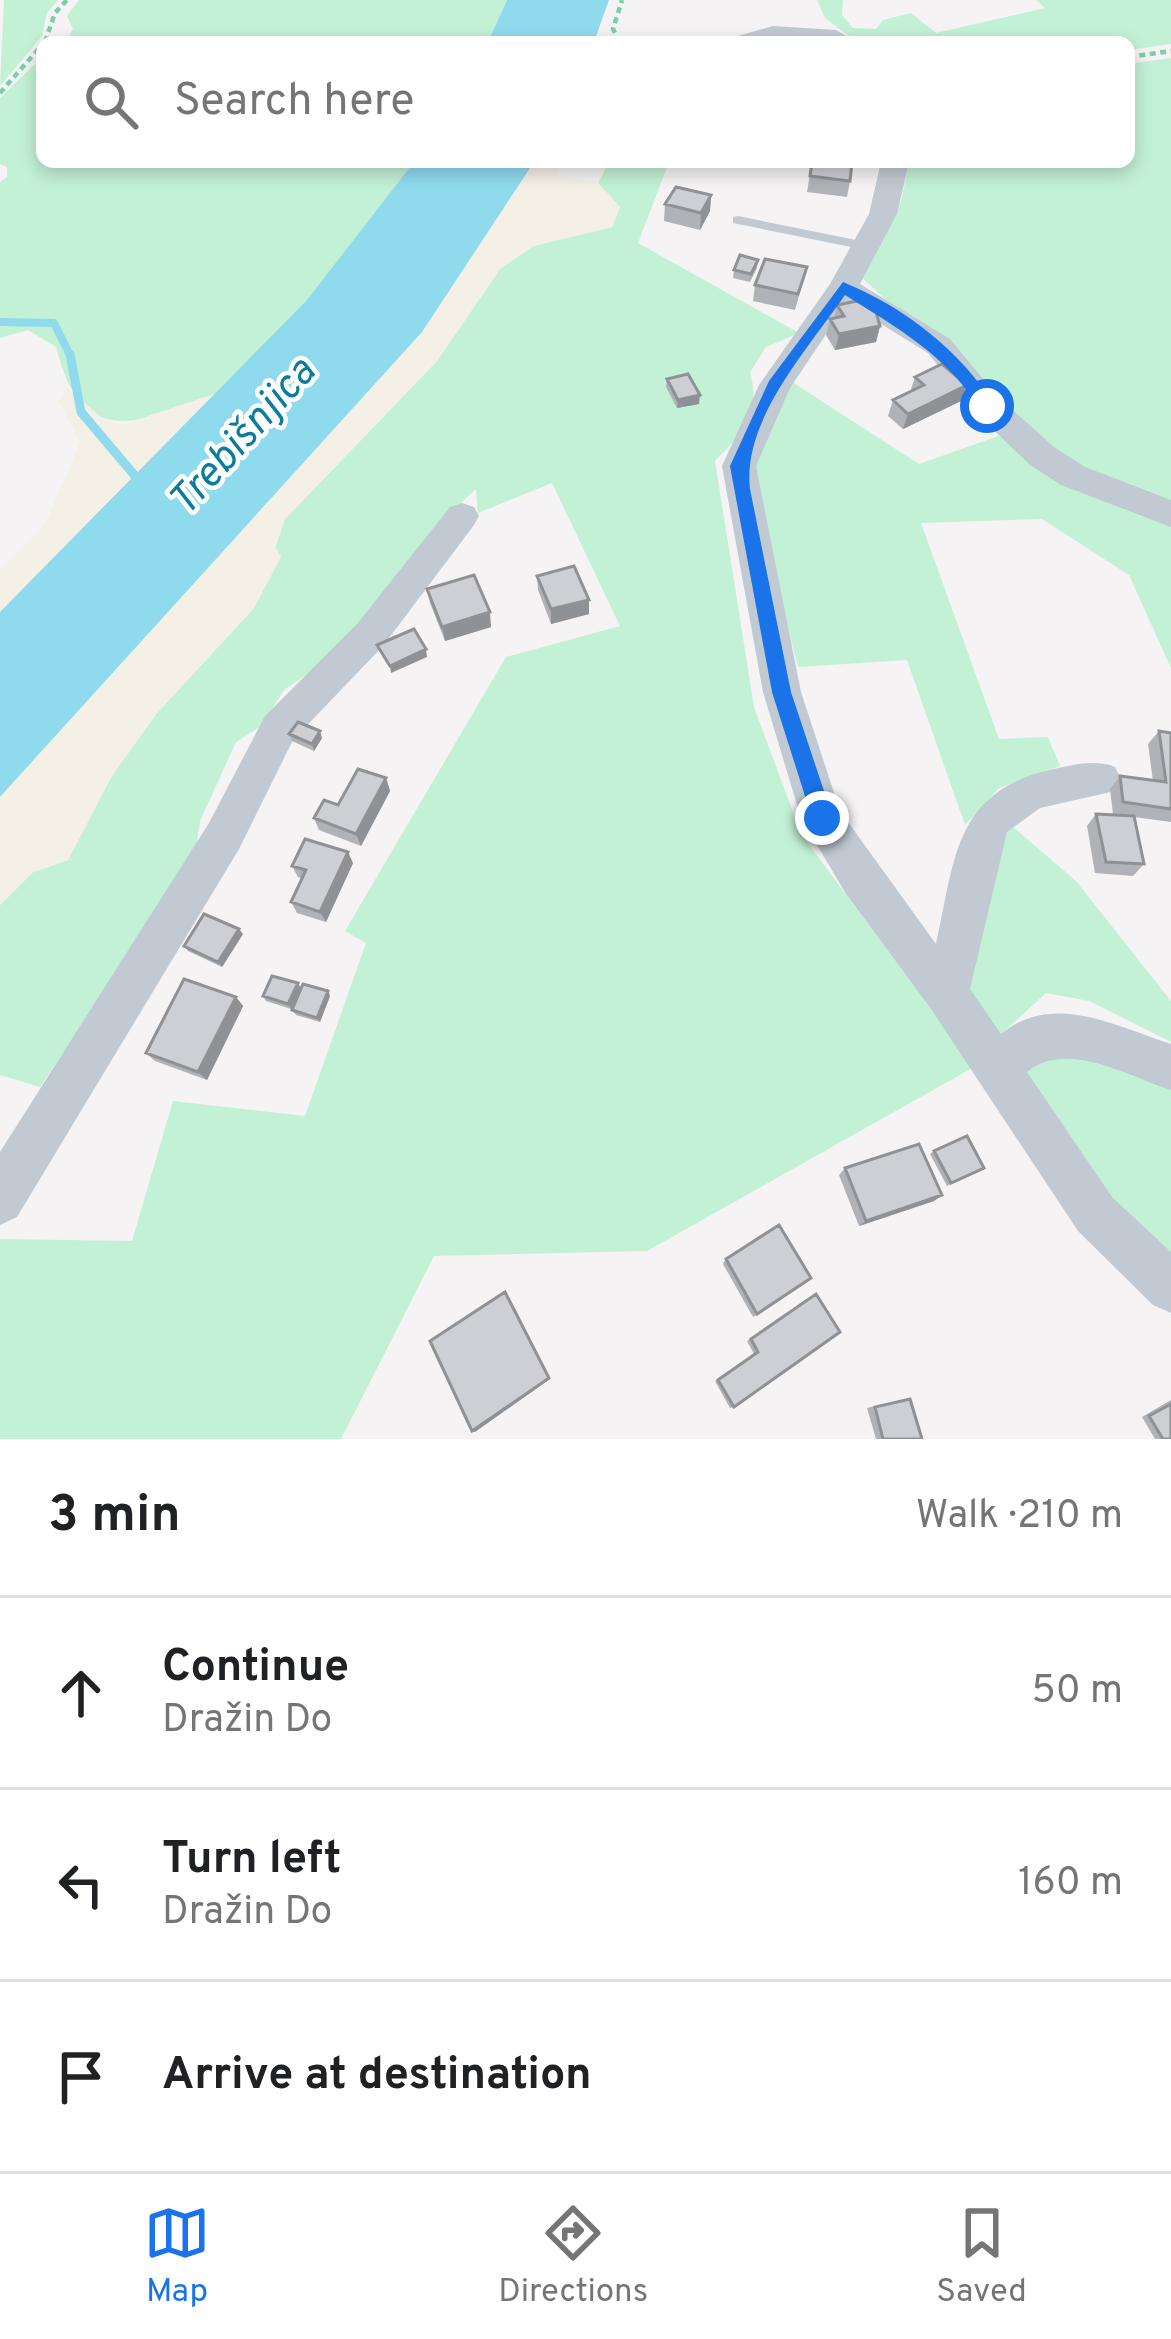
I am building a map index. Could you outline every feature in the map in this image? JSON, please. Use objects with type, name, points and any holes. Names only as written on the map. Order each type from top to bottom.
[{"type":"street","points":[[816,14],[835,36]]},
{"type":"street","points":[[758,36],[806,36]]},
{"type":"street","points":[[894,168],[884,214],[760,416],[739,466],[782,692],[822,818],[861,880],[947,994],[1095,1214],[1171,1287]]},
{"type":"street","points":[[843,287],[939,346],[962,368],[987,406],[1042,456],[1073,476],[1171,514]]},
{"type":"street","points":[[0,1201],[44,1121],[224,836],[279,728],[370,635],[462,516]]},
{"type":"street","points":[[947,994],[982,834],[995,812],[1029,790],[1101,779]]},
{"type":"street","points":[[996,1069],[1032,1038],[1066,1033],[1171,1067]]},
{"type":"lane","points":[[738,220],[866,245]]},
{"type":"path","points":[[46,36],[55,13],[67,0]]},
{"type":"path","points":[[617,36],[613,28],[622,0]]},
{"type":"path","points":[[1135,56],[1171,51]]},
{"type":"path","points":[[0,93],[36,52]]},
{"type":"green space","points":[[4,0],[58,0],[47,13],[42,36],[36,36],[36,43],[0,86]]},
{"type":"green space","points":[[79,0],[507,0],[491,36],[69,36],[73,29],[67,16]]},
{"type":"green space","points":[[817,0],[843,0],[842,15],[853,28],[876,29],[883,20],[911,13],[936,33],[1045,8],[1036,0],[1171,0],[1171,44],[1135,49],[1135,36],[849,36],[825,18]]},
{"type":"green space","points":[[1171,58],[1171,512],[1075,474],[858,274],[901,202],[908,168],[1135,168],[1135,63]]},
{"type":"green space","points":[[36,63],[36,168],[410,168],[302,309],[226,388],[151,417],[112,420],[83,405],[63,371],[56,347],[28,330],[0,338],[0,182],[7,177],[7,167],[0,164],[0,98]]},
{"type":"green space","points":[[606,168],[667,168],[638,243],[799,333],[766,347],[750,372],[753,398],[747,421],[715,461],[754,707],[801,834],[974,1067],[647,1251],[434,1256],[341,1439],[0,1439],[0,1239],[132,1241],[173,1101],[305,1116],[366,943],[345,931],[506,657],[620,626],[552,483],[478,513],[476,489],[431,531],[393,589],[317,667],[284,690],[261,726],[236,742],[200,821],[195,856],[40,1087],[0,1075],[0,905],[33,872],[68,860],[112,775],[157,713],[254,608],[285,519],[437,361],[500,269],[533,246],[612,227],[620,207],[598,183]]},
{"type":"green space","points":[[792,382],[919,464],[1010,432],[1171,516],[1171,668],[1129,575],[1042,519],[921,523],[999,739],[1048,737],[1060,766],[999,788],[965,825],[907,660],[798,667],[756,501],[753,463]]},
{"type":"green space","points":[[1005,820],[1076,881],[1171,1001],[1171,1042],[1089,1001],[1046,993],[999,1036],[965,992]]},
{"type":"green space","points":[[1055,1051],[1171,1080],[1171,1264],[1096,1191],[1023,1071]]},
{"type":"sand","points":[[530,168],[560,168],[556,175],[598,183],[620,207],[612,227],[533,246],[500,269],[437,361],[285,519],[274,544],[281,557],[254,608],[157,713],[112,776],[68,860],[33,872],[0,905],[0,797],[422,332]]},
{"type":"sand","points":[[66,387],[102,418],[121,425],[223,391],[0,612],[0,570],[46,523],[80,442],[59,402]]},
{"type":"water","points":[[507,0],[609,0],[596,36],[491,36]]},
{"type":"water","name":"Trebišnjica","points":[[409,168],[530,168],[422,332],[0,797],[0,612],[307,300]]},
{"type":"building","points":[[811,168],[851,168],[850,181],[810,176]]},
{"type":"building","points":[[676,187],[711,195],[701,213],[665,204]]},
{"type":"building","points":[[740,255],[758,260],[751,274],[734,270]]},
{"type":"building","points":[[765,259],[807,267],[798,294],[755,285]]},
{"type":"building","points":[[872,298],[880,326],[839,334],[830,319],[844,316],[837,305]]},
{"type":"building","points":[[942,364],[967,385],[908,414],[893,400],[924,385],[915,377]]},
{"type":"building","points":[[688,374],[700,395],[678,400],[667,379]]},
{"type":"building","points":[[574,566],[589,600],[551,609],[537,576]]},
{"type":"building","points":[[474,575],[490,612],[442,627],[427,589]]},
{"type":"building","points":[[414,629],[426,649],[390,666],[377,645]]},
{"type":"building","points":[[298,722],[320,731],[312,744],[289,734]]},
{"type":"building","points":[[1159,731],[1171,733],[1171,809],[1123,802],[1120,776],[1166,782]]},
{"type":"building","points":[[358,769],[386,778],[356,834],[314,818],[324,800],[338,805]]},
{"type":"building","points":[[1096,814],[1134,816],[1144,864],[1106,862]]},
{"type":"building","points":[[305,839],[348,852],[320,912],[291,902],[306,870],[292,866]]},
{"type":"building","points":[[204,914],[239,929],[218,962],[184,946]]},
{"type":"building","points":[[272,976],[298,983],[288,1004],[263,996]]},
{"type":"building","points":[[184,979],[236,997],[198,1072],[146,1053]]},
{"type":"building","points":[[303,984],[328,991],[317,1018],[292,1010]]},
{"type":"building","points":[[967,1136],[984,1168],[951,1183],[934,1151]]},
{"type":"building","points":[[919,1144],[942,1195],[866,1221],[845,1168]]},
{"type":"building","points":[[779,1225],[811,1278],[757,1314],[726,1259]]},
{"type":"building","points":[[505,1292],[549,1378],[472,1431],[430,1341]]},
{"type":"building","points":[[816,1294],[840,1332],[734,1407],[718,1380],[758,1352],[751,1339]]},
{"type":"building","points":[[910,1399],[922,1439],[883,1439],[875,1407]]},
{"type":"building","points":[[1171,1404],[1171,1439],[1163,1439],[1149,1416]]},
{"type":"waterway","points":[[0,322],[54,323],[70,356]]},
{"type":"waterway","points":[[70,356],[81,412],[136,477]]},
{"type":"route","points":[[822,818],[782,692],[742,489],[739,466],[752,431],[775,385],[843,287],[939,346],[962,368],[987,406]]}]
